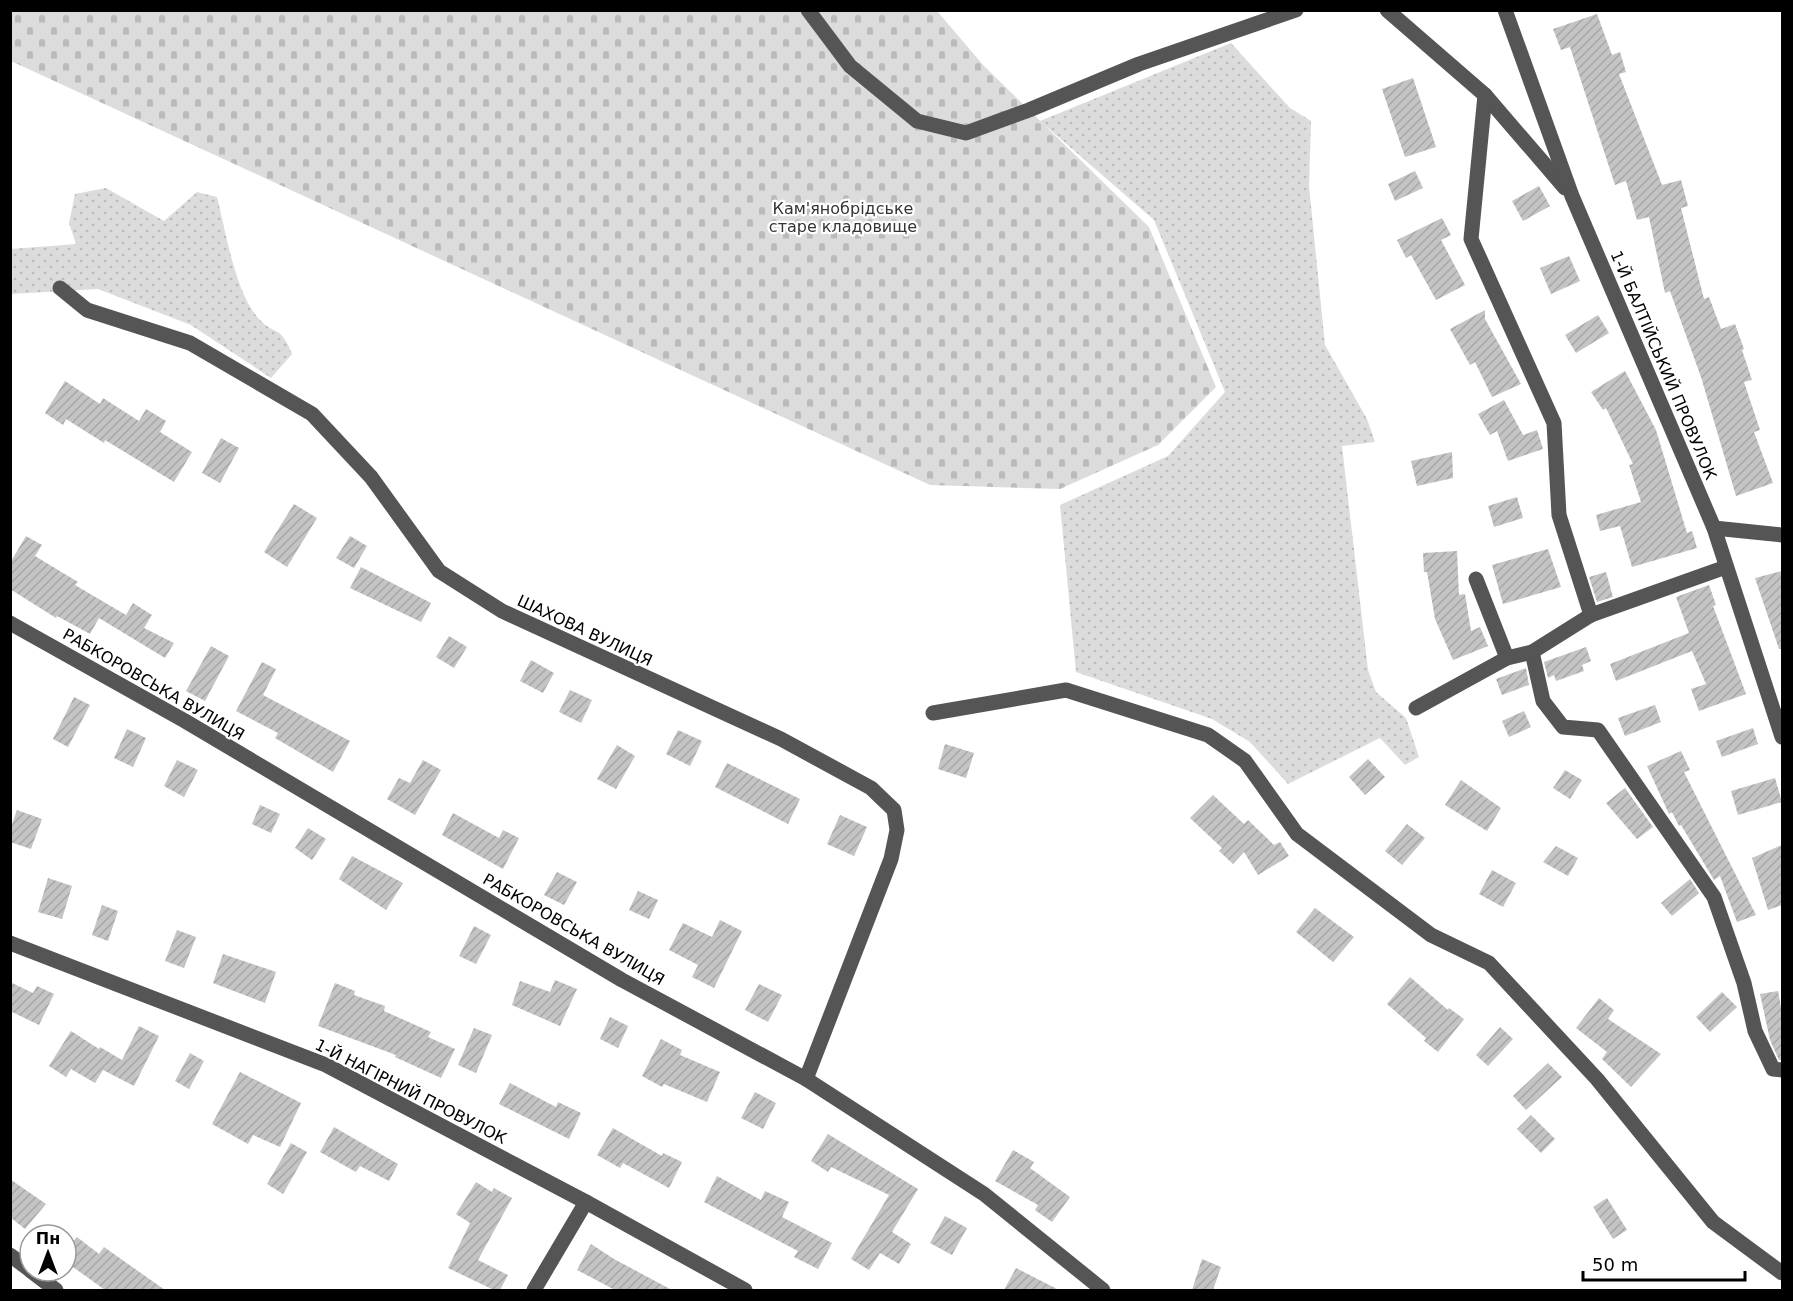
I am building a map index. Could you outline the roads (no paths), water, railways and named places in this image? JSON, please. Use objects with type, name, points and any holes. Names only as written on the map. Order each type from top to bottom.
[{"type":"street","points":[[808,10],[850,66],[917,121],[966,132],[1029,110],[1139,64],[1296,10]]},
{"type":"street","points":[[1387,10],[1485,95],[1572,196]]},
{"type":"street","name":"1-Й БАЛТІЙСЬКИЙ ПРОВУЛОК","points":[[1505,10],[1572,196],[1714,528],[1782,737]]},
{"type":"street","points":[[1485,95],[1470,239],[1554,423],[1559,515],[1591,615]]},
{"type":"street","name":"ШАХОВА ВУЛИЦЯ","points":[[60,288],[87,310],[190,343],[312,414],[371,477],[439,571],[502,611],[781,739],[871,788],[894,810],[897,830],[891,859],[806,1079]]},
{"type":"street","points":[[1714,528],[1782,536]]},
{"type":"street","points":[[1416,708],[1507,658],[1532,652],[1591,615],[1726,567]]},
{"type":"street","points":[[1476,579],[1507,658]]},
{"type":"street","name":"РАБКОРОВСЬКА ВУЛИЦЯ","points":[[10,623],[185,721],[622,980],[806,1079],[984,1194],[1103,1290]]},
{"type":"street","points":[[1532,652],[1543,701],[1563,727],[1598,730],[1714,897],[1744,983],[1755,1031],[1773,1069],[1782,1070]]},
{"type":"street","points":[[933,713],[1066,690],[1208,735],[1245,761],[1297,834],[1431,935],[1489,963],[1597,1079],[1713,1222],[1782,1273]]},
{"type":"street","name":"1-Й НАГІРНИЙ ПРОВУЛОК","points":[[10,943],[326,1065],[586,1202],[745,1290]]},
{"type":"street","points":[[534,1290],[586,1202]]},
{"type":"park label","name":"Кам'янобрідське старе кладовище","points":[[843,217]]}]
